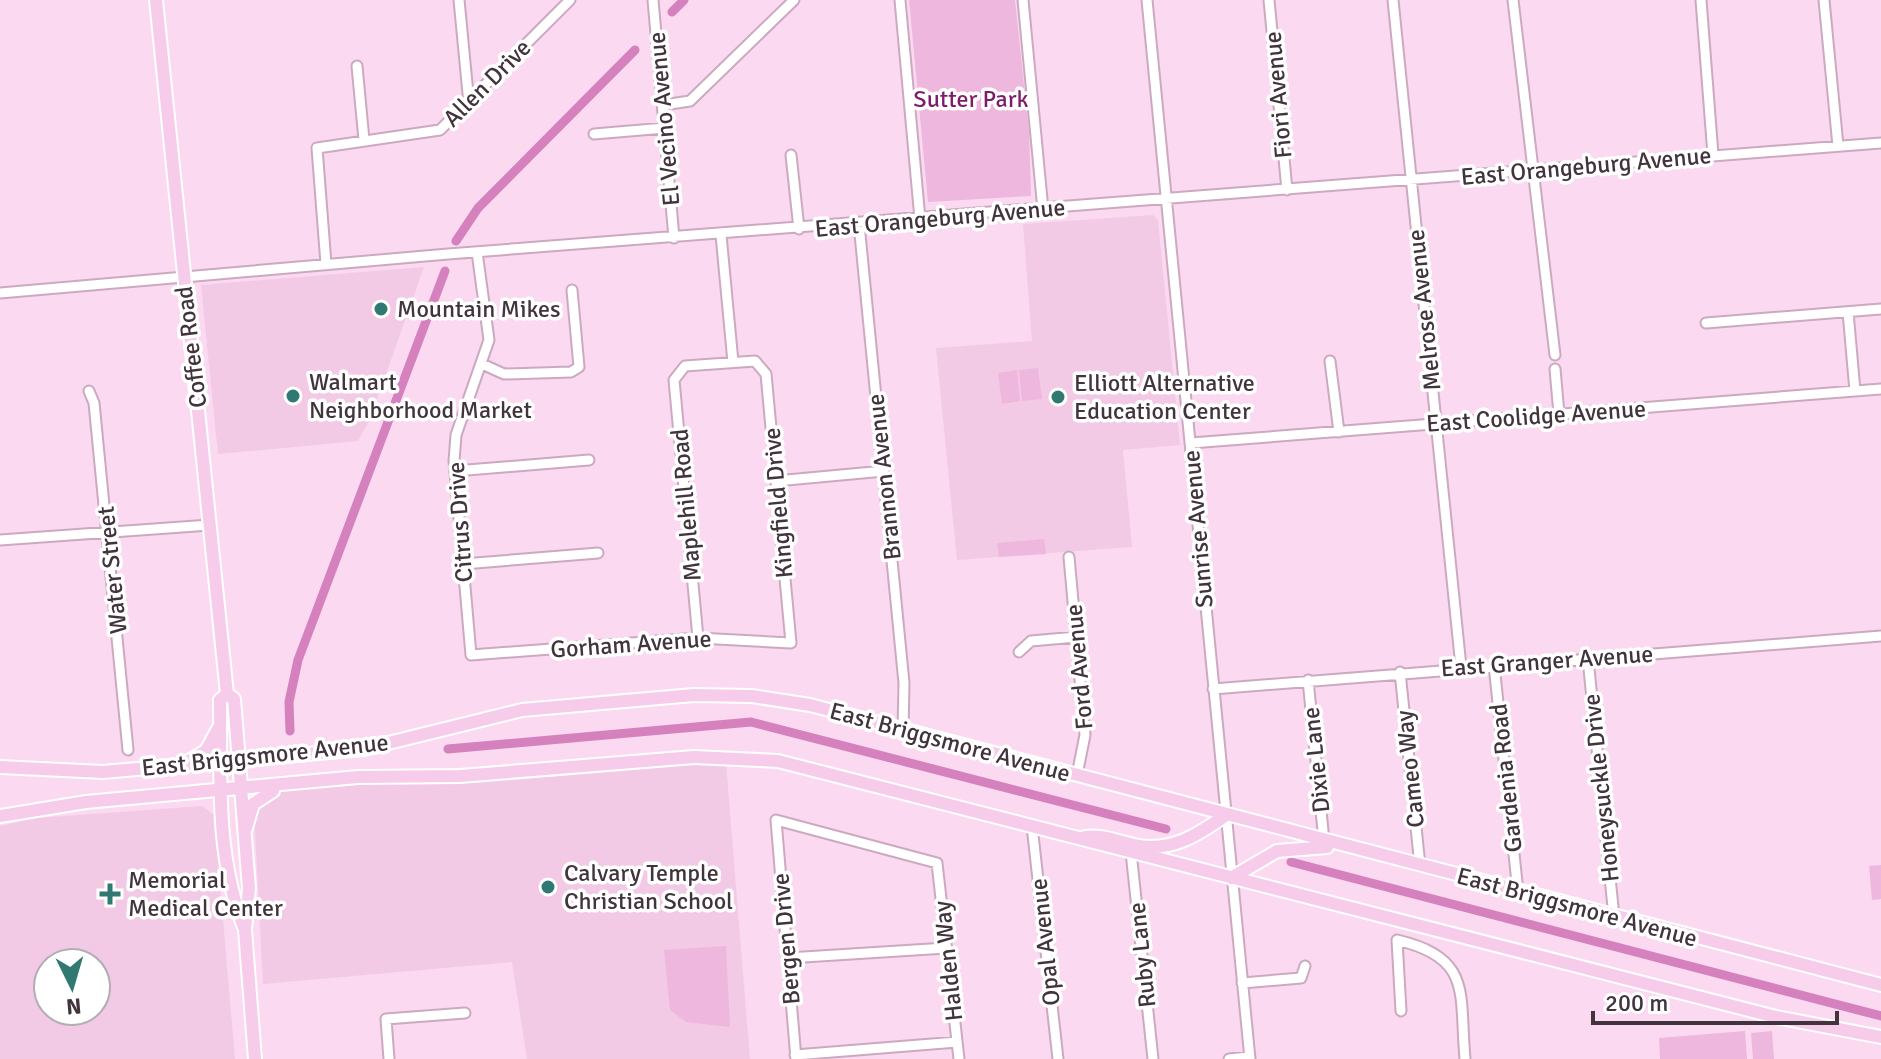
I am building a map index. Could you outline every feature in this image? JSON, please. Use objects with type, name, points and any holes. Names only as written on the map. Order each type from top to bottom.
[{"type":"main road","name":"Coffee Road","points":[[156,0],[227,694],[234,699],[249,888],[245,930],[255,1059]]},
{"type":"main road","name":"Coffee Road","points":[[227,694],[220,700],[220,791],[229,890],[245,930]]},
{"type":"main road","name":"East Briggsmore Avenue","points":[[0,767],[80,772],[220,763],[364,749],[522,710],[694,695],[781,699],[1881,985]]},
{"type":"main road","points":[[181,765],[206,751],[220,724]]},
{"type":"main road","name":"East Briggsmore Avenue","points":[[0,816],[86,802],[289,786],[358,777],[460,776],[685,758],[736,757],[804,765],[1776,1017],[1881,1037]]},
{"type":"main road","points":[[244,839],[253,804],[267,793],[289,786]]},
{"type":"main road","points":[[1078,838],[1101,835],[1136,845],[1158,847],[1195,837],[1226,815]]},
{"type":"main road","points":[[1231,878],[1259,859],[1288,849],[1320,846],[1350,853],[1369,853]]},
{"type":"street","points":[[459,0],[469,104]]},
{"type":"street","name":"Allen Drive","points":[[326,264],[317,148],[430,134],[447,125],[570,0]]},
{"type":"street","name":"El Vecino Avenue","points":[[653,0],[674,238]]},
{"type":"street","points":[[663,105],[690,101],[794,0]]},
{"type":"street","points":[[900,0],[920,219]]},
{"type":"street","points":[[1023,0],[1043,210]]},
{"type":"street","name":"Sunrise Avenue","points":[[1147,0],[1250,1058]]},
{"type":"street","name":"Fiori Avenue","points":[[1269,0],[1287,190]]},
{"type":"street","name":"Melrose Avenue","points":[[1393,0],[1461,667]]},
{"type":"street","points":[[1513,0],[1555,355]]},
{"type":"street","points":[[1701,0],[1713,155]]},
{"type":"street","points":[[1824,0],[1838,146]]},
{"type":"street","points":[[357,66],[364,140]]},
{"type":"street","points":[[594,134],[665,128]]},
{"type":"street","name":"East Orangeburg Avenue","points":[[0,293],[326,264],[1881,143]]},
{"type":"street","points":[[791,155],[799,229]]},
{"type":"street","name":"Brannon Avenue","points":[[859,224],[904,683],[903,730]]},
{"type":"street","points":[[721,235],[733,362]]},
{"type":"street","name":"Citrus Drive","points":[[471,655],[455,471],[456,435],[482,364],[490,328],[477,252]]},
{"type":"street","points":[[482,364],[504,374],[571,372],[579,367],[572,290]]},
{"type":"street","points":[[1706,323],[1881,309]]},
{"type":"street","points":[[1848,312],[1855,391]]},
{"type":"street","name":"Kingfield Drive","points":[[733,362],[751,360],[760,364],[766,374],[791,643]]},
{"type":"street","points":[[1330,361],[1339,432]]},
{"type":"street","name":"Maplehill Road","points":[[698,638],[674,380],[677,371],[685,366],[733,362]]},
{"type":"street","points":[[1555,369],[1559,414]]},
{"type":"street","name":"East Coolidge Avenue","points":[[1191,443],[1881,389]]},
{"type":"street","name":"Water Street","points":[[89,391],[94,403],[109,531],[128,750]]},
{"type":"street","points":[[455,471],[589,460]]},
{"type":"street","points":[[776,481],[884,471]]},
{"type":"street","points":[[0,540],[210,525]]},
{"type":"street","points":[[463,564],[598,553]]},
{"type":"street","name":"Ford Avenue","points":[[1069,557],[1085,735],[1077,775]]},
{"type":"street","name":"East Granger Avenue","points":[[1213,689],[1881,636]]},
{"type":"street","points":[[1019,652],[1031,641],[1076,637]]},
{"type":"street","name":"Gorham Avenue","points":[[471,655],[698,638],[791,643]]},
{"type":"street","name":"Honeysuckle Drive","points":[[1588,659],[1614,917]]},
{"type":"street","name":"Gardenia Road","points":[[1494,665],[1518,892]]},
{"type":"street","name":"Cameo Way","points":[[1400,672],[1420,866]]},
{"type":"street","name":"Dixie Lane","points":[[1308,680],[1324,841]]},
{"type":"street","name":"Bergen Drive","points":[[796,1057],[776,820],[937,863]]},
{"type":"street","name":"Opal Avenue","points":[[1032,826],[1058,1059]]},
{"type":"street","name":"Ruby Lane","points":[[1131,852],[1153,1059]]},
{"type":"street","name":"Halden Way","points":[[937,863],[959,1059]]},
{"type":"street","points":[[1401,1011],[1397,940],[1439,955],[1458,976],[1465,1059]]},
{"type":"street","points":[[788,958],[946,948]]},
{"type":"street","points":[[1242,983],[1301,978],[1305,966]]},
{"type":"street","points":[[389,1059],[386,1019],[465,1013]]},
{"type":"street","points":[[796,1057],[957,1042]]},
{"type":"street","points":[[1229,1059],[1250,1058]]},
{"type":"shaded area","name":"Elliott Alternative Education Center","points":[[1153,215],[1158,220],[1180,445],[1123,450],[1132,547],[957,560],[936,348],[1032,341],[1023,224]]},
{"type":"shaded area","points":[[424,267],[370,419],[358,441],[218,454],[201,285]]},
{"type":"shaded area","points":[[684,764],[726,764],[750,1059],[527,1059],[512,962],[263,984],[254,812],[269,793],[410,779],[605,772]]},
{"type":"shaded area","name":"Memorial Medical Center","points":[[202,806],[214,815],[235,1059],[0,1059],[0,826],[37,818]]},
{"type":"green space","name":"Sutter Park","points":[[909,0],[1015,0],[1029,132],[1031,196],[928,202]]},
{"type":"green space","points":[[1038,368],[1042,399],[1022,401],[1019,370]]},
{"type":"green space","points":[[1017,370],[1020,401],[1002,404],[998,373]]},
{"type":"green space","points":[[1044,539],[1046,554],[999,557],[997,543]]},
{"type":"green space","points":[[1881,865],[1881,899],[1872,900],[1869,866]]},
{"type":"green space","points":[[726,946],[730,1027],[686,1022],[670,1010],[664,950]]},
{"type":"green space","points":[[1745,1031],[1747,1059],[1660,1059],[1659,1038]]},
{"type":"green space","points":[[1772,1031],[1774,1059],[1753,1059],[1751,1033]]},
{"type":"waterway","points":[[672,12],[684,0]]},
{"type":"waterway","points":[[456,241],[478,208],[635,50]]},
{"type":"waterway","points":[[290,731],[289,702],[298,660],[445,271]]},
{"type":"waterway","points":[[448,749],[751,722],[1166,829]]},
{"type":"waterway","points":[[1291,862],[1881,1016]]},
{"type":"place","name":"Mountain Mikes","points":[[381,309]]},
{"type":"place","name":"Walmart Neighborhood Market","points":[[293,396]]},
{"type":"place","name":"Elliott Alternative Education Center","points":[[1058,397]]},
{"type":"place","name":"Calvary Temple Christian School","points":[[548,887]]},
{"type":"place","name":"Memorial Medical Center","points":[[110,894]]}]
